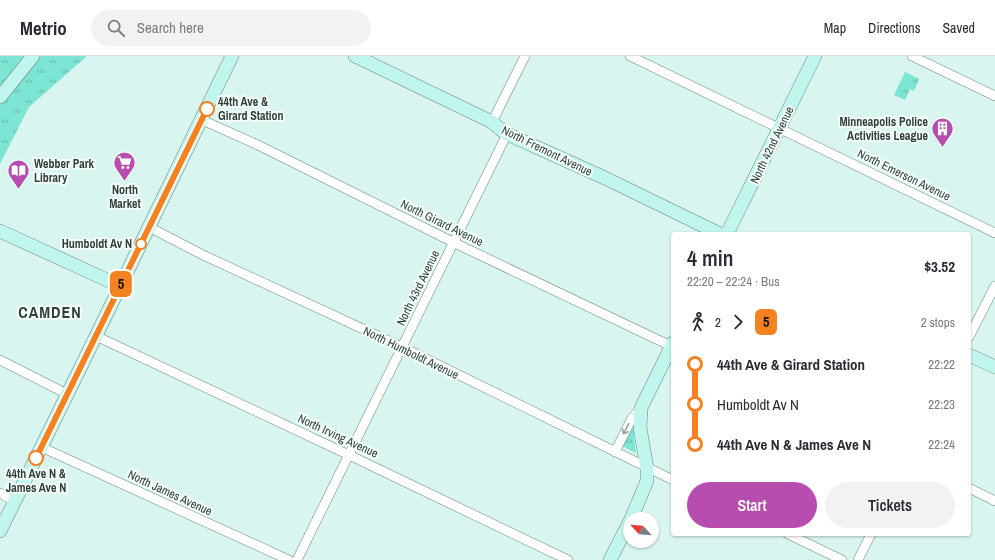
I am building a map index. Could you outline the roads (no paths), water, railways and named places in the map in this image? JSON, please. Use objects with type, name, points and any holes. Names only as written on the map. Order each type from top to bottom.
[{"type":"street","points":[[0,97],[12,80],[33,56]]},
{"type":"street","points":[[0,531],[232,56]]},
{"type":"street","name":"North Fremont Avenue","points":[[355,56],[492,122],[507,134],[716,232]]},
{"type":"street","points":[[492,122],[525,56]]},
{"type":"street","name":"North Emerson Avenue","points":[[630,56],[995,233]]},
{"type":"street","name":"North 42nd Avenue","points":[[728,232],[815,56]]},
{"type":"street","points":[[912,56],[995,96]]},
{"type":"street","name":"North Girard Avenue","points":[[202,120],[454,242],[671,345]]},
{"type":"street","name":"North 43rd Avenue","points":[[297,560],[507,134]]},
{"type":"street","name":"North Humboldt Avenue","points":[[149,227],[203,255],[402,348],[671,479]]},
{"type":"street","points":[[0,230],[120,286]]},
{"type":"street","points":[[971,333],[995,286]]},
{"type":"street","name":"North Irving Avenue","points":[[96,336],[568,560]]},
{"type":"street","points":[[615,452],[632,418],[641,408],[671,347]]},
{"type":"street","points":[[971,356],[995,367]]},
{"type":"street","points":[[0,360],[67,394]]},
{"type":"street","points":[[633,512],[647,481],[647,468],[640,428],[641,408]]},
{"type":"street","name":"North James Avenue","points":[[41,447],[289,560]]},
{"type":"street","points":[[971,489],[995,501]]},
{"type":"street","points":[[0,493],[14,501]]},
{"type":"street","points":[[610,560],[623,534]]},
{"type":"street","points":[[792,536],[842,560]]},
{"type":"street","points":[[858,560],[870,536]]},
{"type":"place","name":"44th Ave & Girard Station","points":[[207,109]]},
{"type":"place","name":"Minneapolis Police Activities League","points":[[943,148]]},
{"type":"place","name":"North Market","points":[[125,182]]},
{"type":"place","name":"Webber Park Library","points":[[19,190]]},
{"type":"place","name":"Humboldt Av N","points":[[141,244]]},
{"type":"place","name":"44th Ave N & James Ave N","points":[[36,458]]},
{"type":"district","name":"CAMDEN","points":[[50,312]]}]
